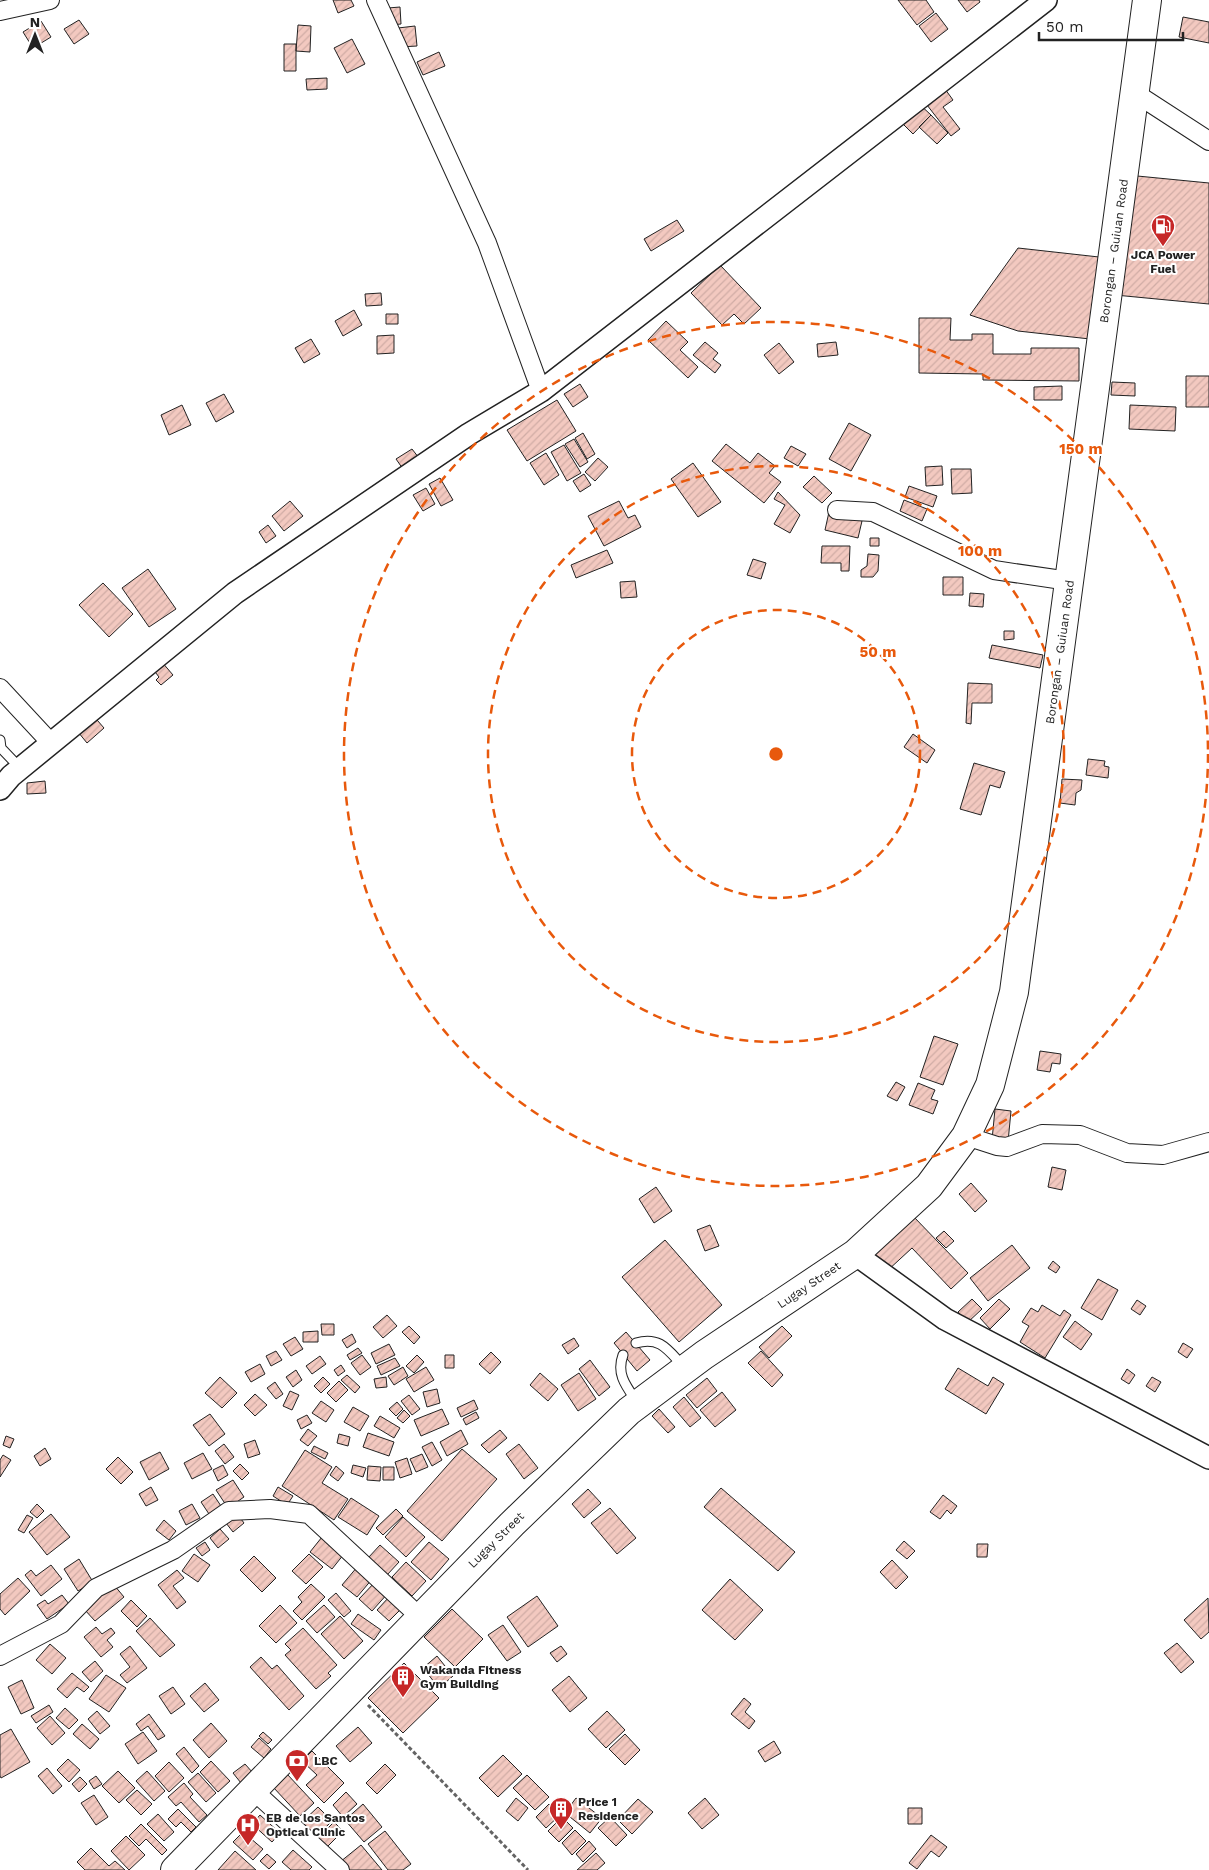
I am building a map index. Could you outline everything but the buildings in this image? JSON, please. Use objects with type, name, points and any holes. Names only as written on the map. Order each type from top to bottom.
[{"type":"main road","name":"Borongan – Guiuan Road","points":[[855,1254],[929,1186],[966,1136],[990,1086],[1014,992],[1148,0]]},
{"type":"main road","name":"Lugay Street","points":[[175,1870],[512,1524],[638,1404],[685,1369],[855,1254]]},
{"type":"street","points":[[0,11],[50,0]]},
{"type":"street","points":[[376,0],[487,243],[542,391]]},
{"type":"street","points":[[0,789],[21,768],[235,593],[469,434],[542,391],[1046,0]]},
{"type":"street","points":[[1135,93],[1209,141]]},
{"type":"street","points":[[837,510],[873,512],[994,570],[1069,581]]},
{"type":"street","points":[[0,688],[51,743]]},
{"type":"street","points":[[966,1136],[997,1146],[1007,1147],[1042,1134],[1080,1136],[1126,1153],[1163,1155],[1209,1142]]},
{"type":"street","points":[[855,1254],[945,1319],[1209,1458]]},
{"type":"street","points":[[0,1656],[61,1624],[96,1588],[173,1550],[229,1511],[270,1509],[309,1514],[420,1617]]},
{"type":"street","points":[[253,1790],[340,1870]]},
{"type":"lane","points":[[0,740],[2,748],[21,768]]},
{"type":"lane","points":[[636,1343],[652,1341],[660,1344],[685,1369]]},
{"type":"lane","points":[[623,1355],[620,1362],[621,1376],[638,1404]]},
{"type":"path","points":[[352,1688],[528,1870]]},
{"type":"place","name":"JCA Power Fuel","points":[[1163,247]]},
{"type":"place","name":"Wakanda Fitness Gym Building","points":[[403,1698]]},
{"type":"place","name":"LBC","points":[[297,1782]]},
{"type":"place","name":"Price 1 Residence","points":[[561,1830]]},
{"type":"place","name":"EB de los Santos Optical Clinic","points":[[248,1846]]}]
